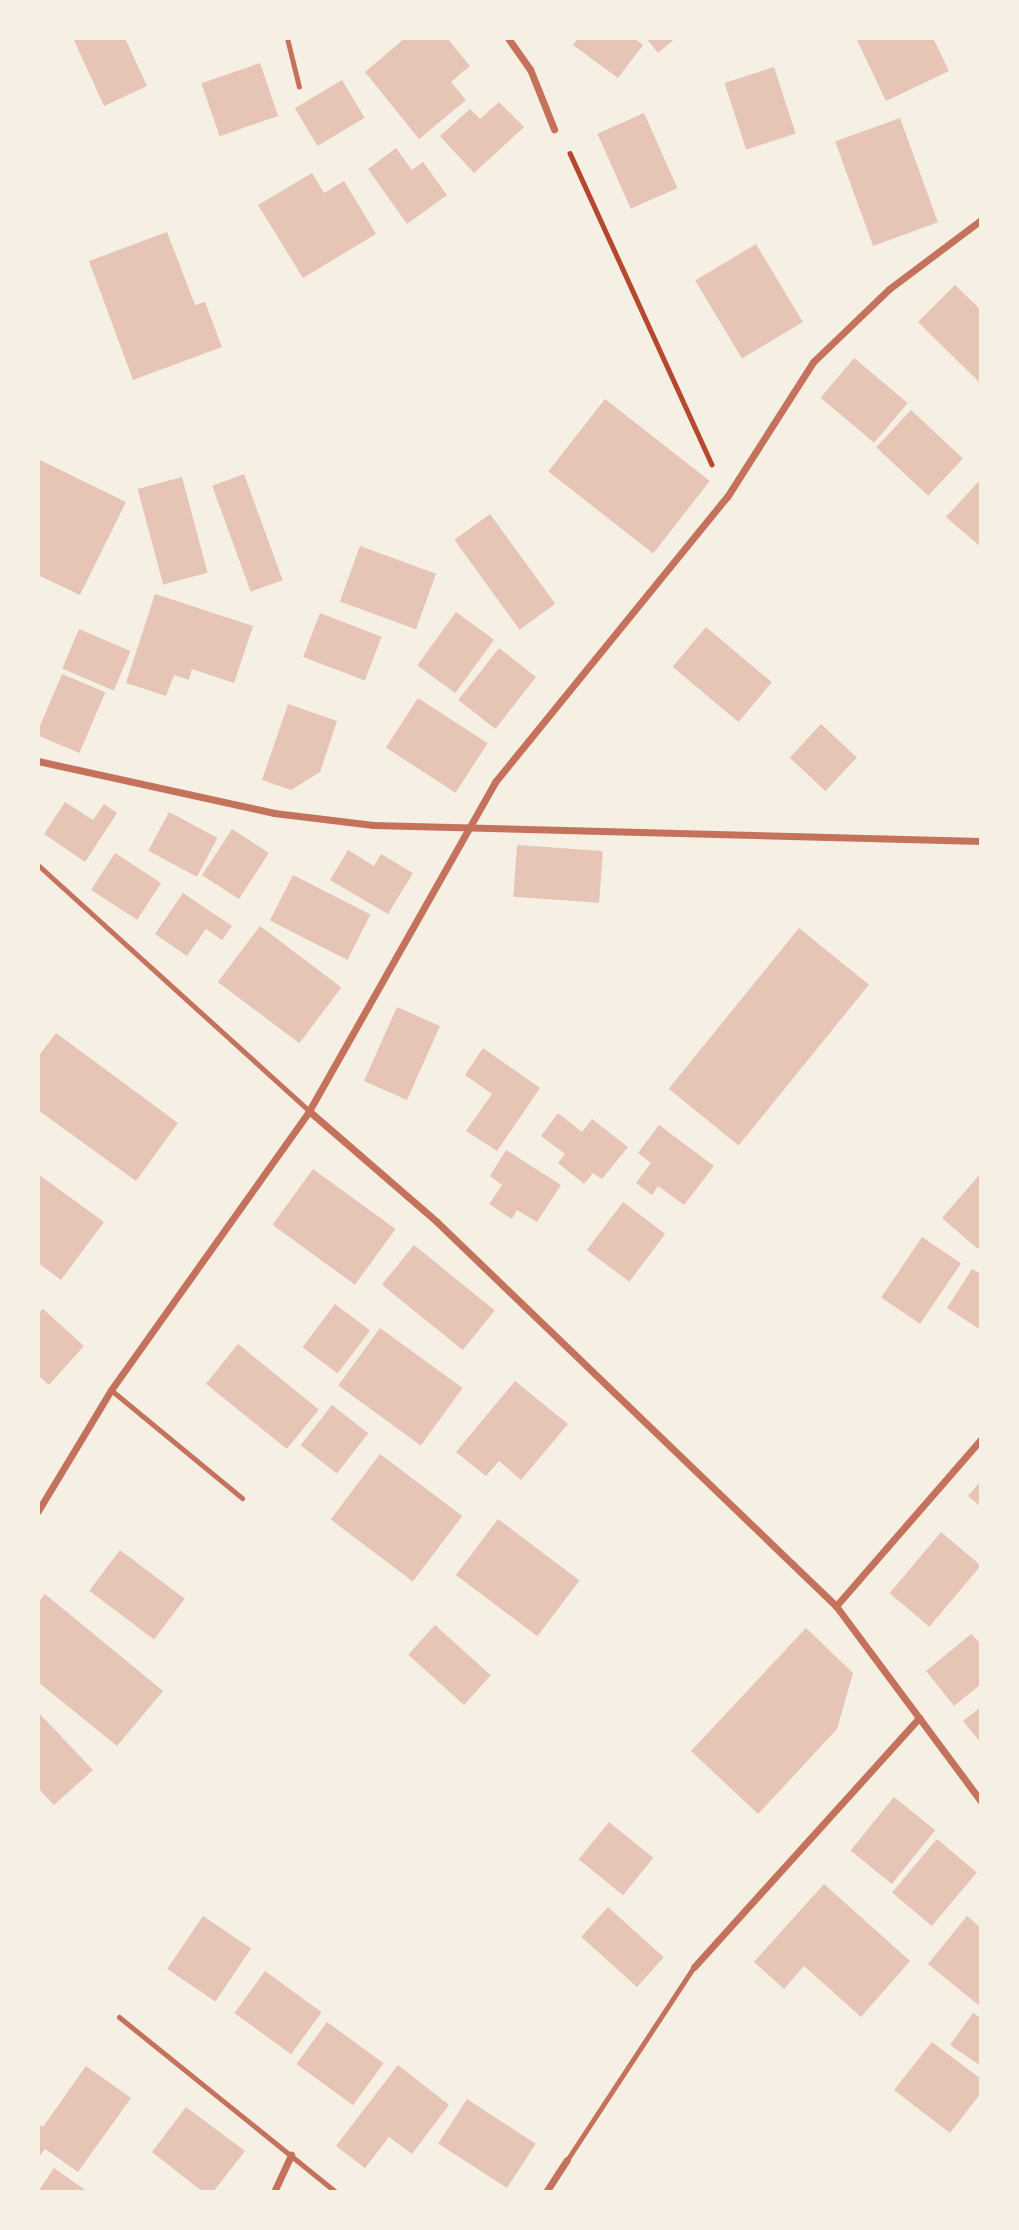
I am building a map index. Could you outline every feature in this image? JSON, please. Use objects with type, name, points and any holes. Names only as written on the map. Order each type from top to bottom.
[{"type":"street","points":[[508,38],[530,69],[554,129]]},
{"type":"street","points":[[38,1511],[111,1390],[309,1111],[495,782],[540,722],[727,497],[813,362],[889,289],[981,220]]},
{"type":"street","points":[[38,761],[274,813],[373,825],[981,841]]},
{"type":"street","points":[[309,1111],[437,1222],[836,1606],[981,1801]]},
{"type":"street","points":[[836,1606],[981,1439]]},
{"type":"street","points":[[694,1967],[919,1718]]},
{"type":"street","points":[[274,2192],[291,2155]]},
{"type":"street","points":[[546,2192],[567,2160]]},
{"type":"lane","points":[[287,38],[299,87]]},
{"type":"lane","points":[[38,865],[309,1111]]},
{"type":"lane","points":[[111,1390],[242,1498]]},
{"type":"lane","points":[[567,2160],[694,1967]]},
{"type":"lane","points":[[119,2017],[336,2192]]},
{"type":"path","points":[[554,129],[571,155],[727,497]]},
{"type":"building","points":[[73,38],[125,38],[147,86],[104,106]]},
{"type":"building","points":[[405,38],[447,38],[470,66],[451,82],[466,100],[419,139],[365,72]]},
{"type":"building","points":[[578,38],[634,38],[643,45],[618,78],[573,45]]},
{"type":"building","points":[[646,38],[676,38],[658,53]]},
{"type":"building","points":[[856,38],[933,38],[949,71],[886,101]]},
{"type":"building","points":[[260,63],[278,116],[220,136],[201,83]]},
{"type":"building","points":[[774,67],[796,134],[746,150],[725,83]]},
{"type":"building","points":[[342,80],[365,118],[318,146],[295,108]]},
{"type":"building","points":[[499,102],[524,127],[474,173],[440,136],[470,109],[480,119]]},
{"type":"building","points":[[644,113],[677,188],[631,209],[597,134]]},
{"type":"building","points":[[900,118],[938,222],[873,246],[835,142]]},
{"type":"building","points":[[396,148],[412,170],[423,162],[447,195],[407,224],[368,169]]},
{"type":"building","points":[[312,173],[324,193],[344,181],[376,234],[303,278],[258,205]]},
{"type":"building","points":[[167,232],[195,305],[205,302],[222,347],[133,380],[89,261]]},
{"type":"building","points":[[756,244],[803,322],[742,359],[695,281]]},
{"type":"building","points":[[955,285],[981,310],[979,382],[918,322]]},
{"type":"building","points":[[854,358],[908,403],[874,443],[821,398]]},
{"type":"building","points":[[605,399],[710,481],[653,553],[548,471]]},
{"type":"building","points":[[911,410],[963,458],[928,496],[876,447]]},
{"type":"building","points":[[38,459],[126,502],[80,595],[38,575]]},
{"type":"building","points":[[244,474],[283,580],[251,592],[212,486]]},
{"type":"building","points":[[182,477],[208,573],[163,585],[138,489]]},
{"type":"building","points":[[981,479],[981,547],[946,517]]},
{"type":"building","points":[[490,514],[555,604],[520,630],[454,540]]},
{"type":"building","points":[[360,546],[436,574],[416,629],[340,601]]},
{"type":"building","points":[[155,594],[253,626],[234,683],[192,669],[189,680],[174,675],[166,696],[126,683]]},
{"type":"building","points":[[456,612],[494,640],[455,693],[417,665]]},
{"type":"building","points":[[320,613],[382,637],[365,681],[303,657]]},
{"type":"building","points":[[706,627],[772,682],[738,722],[673,667]]},
{"type":"building","points":[[79,629],[131,651],[114,690],[62,669]]},
{"type":"building","points":[[499,648],[536,677],[495,729],[458,700]]},
{"type":"building","points":[[62,674],[105,692],[79,753],[38,736]]},
{"type":"building","points":[[418,698],[488,743],[455,793],[386,747]]},
{"type":"building","points":[[288,704],[337,721],[320,772],[291,790],[262,780]]},
{"type":"building","points":[[821,724],[857,757],[825,791],[790,758]]},
{"type":"building","points":[[65,802],[93,820],[104,804],[117,813],[85,862],[44,834]]},
{"type":"building","points":[[169,812],[218,838],[197,877],[148,851]]},
{"type":"building","points":[[232,829],[269,853],[239,899],[202,875]]},
{"type":"building","points":[[517,845],[603,851],[599,903],[513,897]]},
{"type":"building","points":[[348,850],[374,866],[381,854],[413,873],[388,914],[330,880]]},
{"type":"building","points":[[115,853],[161,883],[137,920],[91,890]]},
{"type":"building","points":[[293,875],[371,914],[347,960],[270,920]]},
{"type":"building","points":[[183,893],[232,926],[222,940],[206,929],[187,956],[155,934]]},
{"type":"building","points":[[260,926],[341,987],[299,1043],[218,982]]},
{"type":"building","points":[[799,928],[869,985],[739,1146],[669,1089]]},
{"type":"building","points":[[397,1007],[440,1026],[407,1100],[364,1081]]},
{"type":"building","points":[[56,1033],[178,1123],[136,1181],[38,1110],[38,1057]]},
{"type":"building","points":[[483,1048],[540,1088],[497,1151],[466,1131],[492,1094],[465,1075]]},
{"type":"building","points":[[558,1113],[582,1132],[592,1119],[628,1147],[602,1179],[593,1173],[584,1184],[558,1163],[565,1154],[541,1136]]},
{"type":"building","points":[[659,1125],[714,1166],[684,1205],[658,1186],[652,1195],[636,1183],[651,1163],[638,1153]]},
{"type":"building","points":[[506,1150],[561,1185],[537,1222],[517,1210],[512,1219],[489,1204],[502,1185],[490,1176]]},
{"type":"building","points":[[313,1169],[396,1229],[355,1285],[272,1225]]},
{"type":"building","points":[[981,1173],[981,1246],[978,1249],[942,1218]]},
{"type":"building","points":[[38,1174],[104,1222],[61,1280],[38,1263]]},
{"type":"building","points":[[623,1202],[665,1234],[629,1282],[587,1250]]},
{"type":"building","points":[[922,1237],[961,1263],[920,1324],[881,1298]]},
{"type":"building","points":[[414,1245],[495,1310],[463,1350],[382,1285]]},
{"type":"building","points":[[972,1269],[981,1274],[981,1330],[947,1308]]},
{"type":"building","points":[[335,1304],[370,1330],[338,1374],[303,1347]]},
{"type":"building","points":[[43,1309],[84,1346],[49,1385],[38,1375],[38,1314]]},
{"type":"building","points":[[380,1328],[463,1388],[421,1445],[338,1385]]},
{"type":"building","points":[[238,1344],[319,1409],[287,1449],[206,1384]]},
{"type":"building","points":[[515,1381],[568,1424],[521,1480],[499,1461],[486,1476],[456,1452]]},
{"type":"building","points":[[332,1405],[368,1433],[337,1474],[301,1445]]},
{"type":"building","points":[[380,1454],[462,1516],[413,1581],[331,1519]]},
{"type":"building","points":[[981,1481],[981,1507],[968,1496]]},
{"type":"building","points":[[498,1519],[579,1580],[537,1636],[456,1575]]},
{"type":"building","points":[[941,1532],[981,1565],[929,1627],[890,1593]]},
{"type":"building","points":[[120,1550],[185,1599],[154,1639],[89,1591]]},
{"type":"building","points":[[45,1594],[163,1691],[117,1746],[38,1682],[38,1602]]},
{"type":"building","points":[[435,1625],[491,1675],[464,1705],[408,1655]]},
{"type":"building","points":[[806,1628],[853,1673],[837,1729],[758,1814],[691,1751]]},
{"type":"building","points":[[971,1634],[981,1644],[981,1684],[954,1706],[926,1671]]},
{"type":"building","points":[[981,1707],[981,1743],[963,1721]]},
{"type":"building","points":[[38,1712],[93,1770],[54,1805],[38,1788]]},
{"type":"building","points":[[894,1797],[935,1830],[892,1884],[851,1851]]},
{"type":"building","points":[[609,1822],[653,1858],[623,1895],[579,1859]]},
{"type":"building","points":[[937,1839],[977,1872],[932,1926],[892,1893]]},
{"type":"building","points":[[824,1884],[910,1961],[861,2017],[804,1966],[784,1989],[754,1962]]},
{"type":"building","points":[[608,1907],[664,1957],[637,1987],[581,1937]]},
{"type":"building","points":[[203,1916],[251,1948],[215,2001],[167,1969]]},
{"type":"building","points":[[967,1916],[981,1928],[981,2007],[928,1964]]},
{"type":"building","points":[[265,1971],[322,2012],[291,2054],[234,2013]]},
{"type":"building","points":[[973,2013],[981,2018],[981,2066],[950,2045]]},
{"type":"building","points":[[327,2022],[384,2063],[353,2105],[296,2064]]},
{"type":"building","points":[[932,2042],[981,2079],[981,2093],[950,2133],[894,2090]]},
{"type":"building","points":[[398,2065],[449,2105],[412,2154],[389,2137],[365,2168],[336,2146]]},
{"type":"building","points":[[86,2066],[131,2098],[78,2172],[45,2149],[38,2158],[38,2124],[43,2127]]},
{"type":"building","points":[[467,2099],[536,2144],[507,2188],[438,2143]]},
{"type":"building","points":[[186,2107],[245,2151],[213,2192],[203,2192],[152,2152]]},
{"type":"building","points":[[54,2168],[88,2192],[38,2192]]}]
